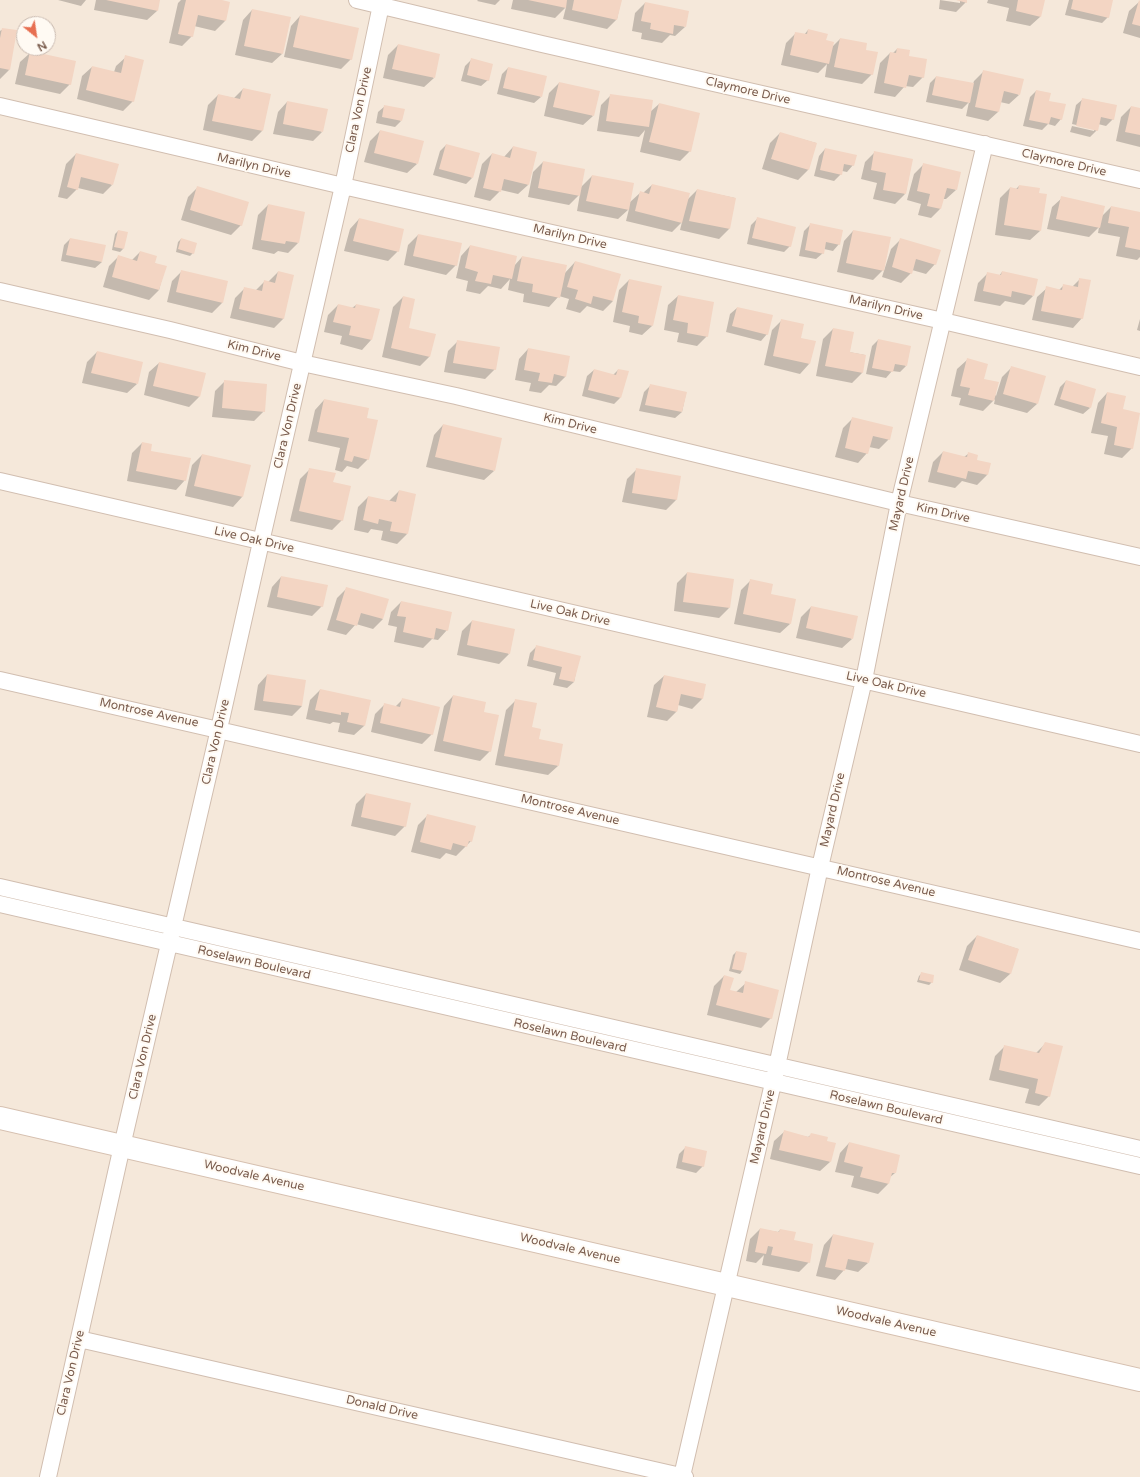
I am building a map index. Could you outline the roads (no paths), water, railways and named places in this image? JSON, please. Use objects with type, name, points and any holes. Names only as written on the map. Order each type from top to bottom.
[{"type":"street","name":"Claymore Drive","points":[[357,0],[542,44],[1140,180]]},
{"type":"street","name":"Clara Von Drive","points":[[48,1477],[122,1146],[170,943],[343,186],[381,6]]},
{"type":"street","name":"Marilyn Drive","points":[[0,106],[343,186],[943,321],[1140,367]]},
{"type":"street","name":"Mayard Drive","points":[[683,1477],[777,1066],[820,867],[864,680],[899,503],[985,144]]},
{"type":"street","name":"Kim Drive","points":[[0,291],[170,330],[302,363],[463,398],[899,503],[1140,557]]},
{"type":"street","name":"Live Oak Drive","points":[[0,481],[1140,744]]},
{"type":"street","name":"Montrose Avenue","points":[[0,680],[1140,941]]},
{"type":"street","name":"Roselawn Boulevard","points":[[0,888],[1140,1149]]},
{"type":"street","name":"Roselawn Boulevard","points":[[0,904],[773,1083],[1140,1166]]},
{"type":"street","points":[[334,981],[338,965]]},
{"type":"street","points":[[472,1013],[476,997]]},
{"type":"street","points":[[617,1047],[620,1030]]},
{"type":"street","points":[[949,1123],[952,1106]]},
{"type":"street","name":"Woodvale Avenue","points":[[0,1118],[1140,1380]]},
{"type":"street","points":[[1105,1158],[1109,1142]]},
{"type":"street","name":"Donald Drive","points":[[79,1339],[683,1477]]}]
